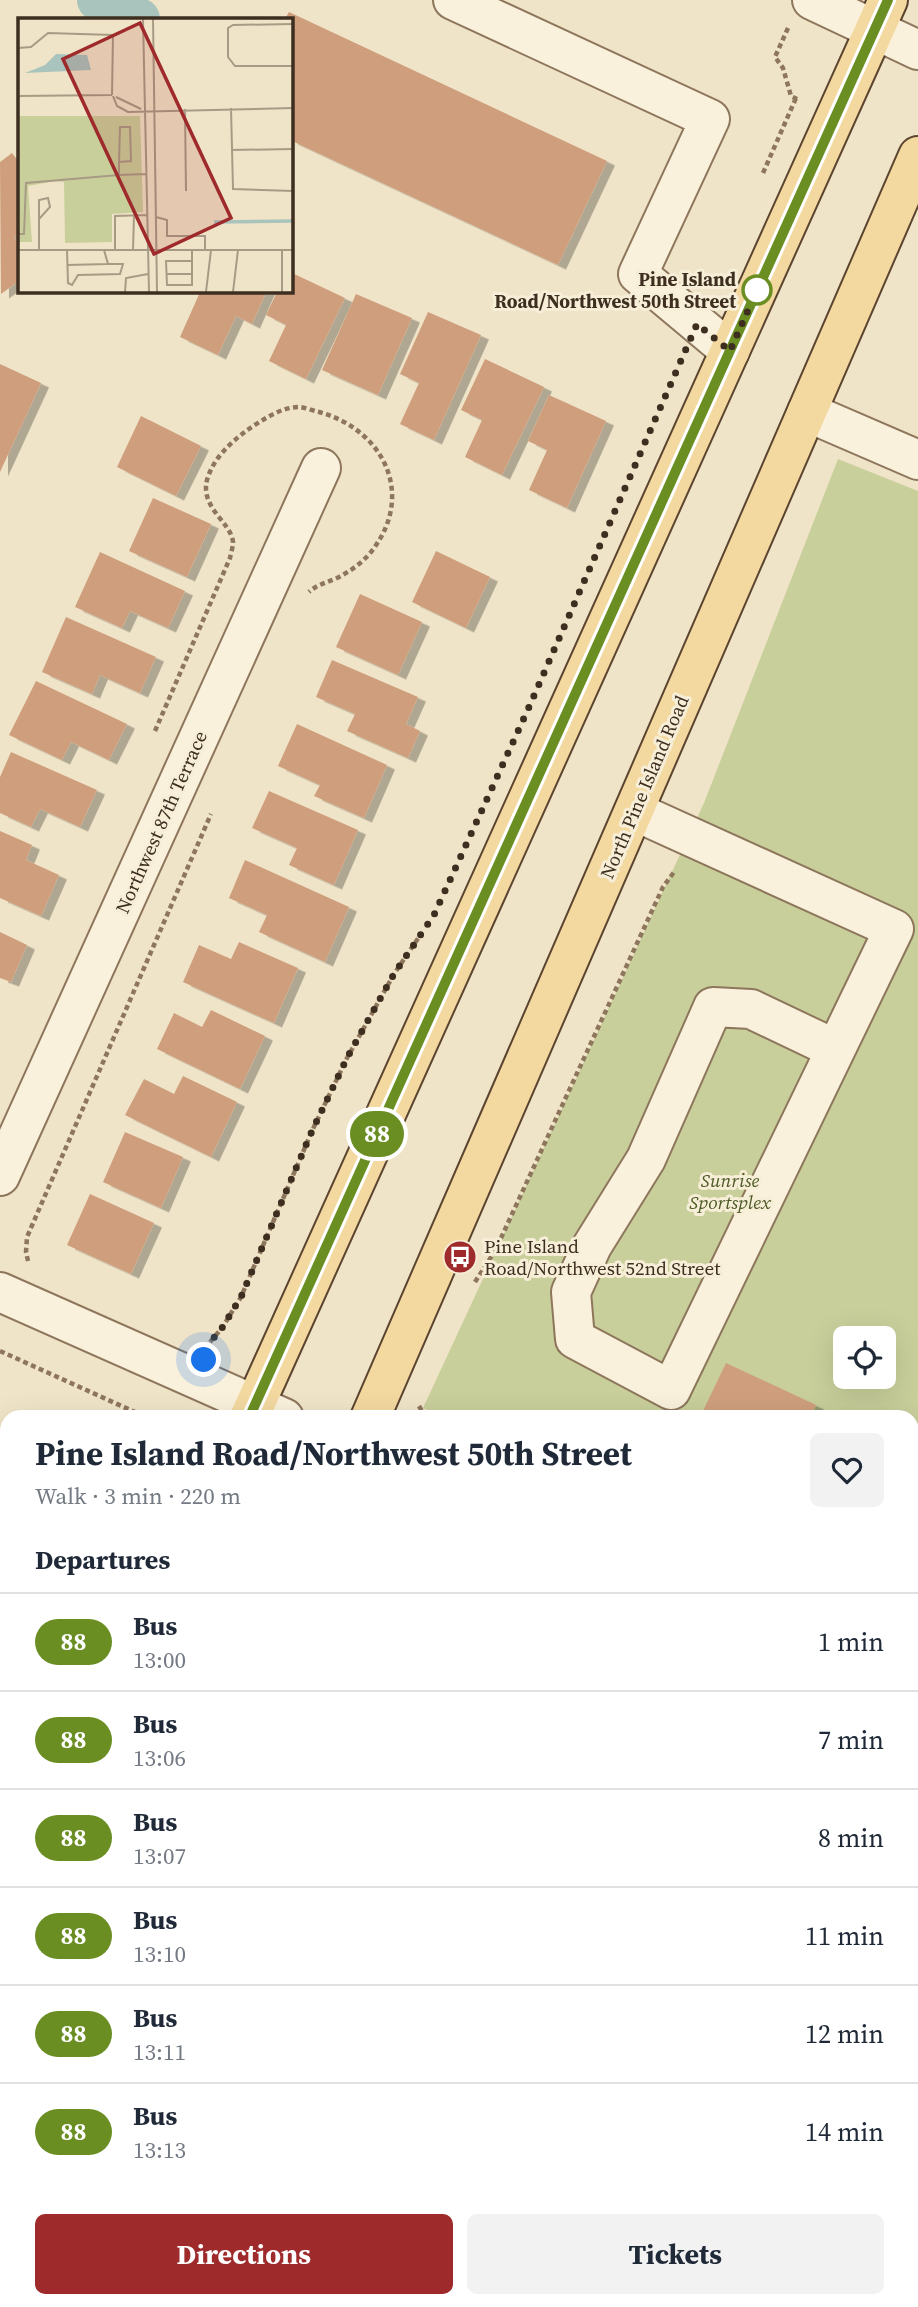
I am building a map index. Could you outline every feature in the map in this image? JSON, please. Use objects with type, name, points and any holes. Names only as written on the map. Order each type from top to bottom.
[{"type":"main road","points":[[263,1410],[730,351],[882,15]]},
{"type":"main road","name":"North Pine Island Road","points":[[373,1410],[918,156]]},
{"type":"street","points":[[453,0],[710,119],[638,274],[730,351]]},
{"type":"street","points":[[812,0],[882,15],[918,50]]},
{"type":"street","points":[[807,412],[918,460]]},
{"type":"street","name":"Northwest 87th Terrace","points":[[0,1176],[321,468]]},
{"type":"street","points":[[634,811],[906,931],[835,1049],[671,1390],[575,1339],[570,1292],[592,1246],[646,1159],[713,1007],[751,1009],[835,1049]]},
{"type":"street","points":[[0,1292],[198,1379],[256,1410]]},
{"type":"path","points":[[763,173],[796,98]]},
{"type":"path","points":[[198,1379],[211,1341],[241,1297],[312,1131],[347,1058],[394,974],[427,925]]},
{"type":"path","points":[[0,1351],[130,1410]]},
{"type":"green space","name":"Sunrise Sportsplex","points":[[838,459],[918,491],[918,1410],[423,1408],[704,803]]},
{"type":"building","points":[[289,12],[607,161],[558,265],[292,141],[292,18],[286,18]]},
{"type":"building","points":[[12,153],[18,161],[18,234],[14,237],[18,243],[18,282],[1,294],[0,162]]},
{"type":"building","points":[[292,273],[345,298],[306,379],[269,361],[286,325],[266,315],[277,292],[292,292]]},
{"type":"building","points":[[200,292],[266,292],[252,324],[236,316],[218,355],[180,337]]},
{"type":"building","points":[[356,294],[412,318],[378,395],[322,370]]},
{"type":"building","points":[[428,312],[481,335],[434,440],[400,424],[419,383],[400,374]]},
{"type":"building","points":[[485,359],[544,387],[502,475],[465,457],[482,420],[461,410]]},
{"type":"building","points":[[0,364],[41,383],[0,472]]},
{"type":"building","points":[[549,395],[606,421],[567,508],[529,490],[547,450],[528,441]]},
{"type":"building","points":[[141,416],[201,446],[176,496],[117,467]]},
{"type":"building","points":[[153,498],[211,524],[187,577],[129,551]]},
{"type":"building","points":[[436,551],[490,577],[466,628],[412,602]]},
{"type":"building","points":[[100,552],[185,591],[168,628],[130,611],[122,628],[75,607]]},
{"type":"building","points":[[360,594],[422,622],[398,675],[336,647]]},
{"type":"building","points":[[66,617],[156,657],[140,693],[100,675],[92,694],[42,672]]},
{"type":"building","points":[[332,660],[418,697],[406,724],[420,731],[408,758],[347,731],[355,714],[316,697]]},
{"type":"building","points":[[36,681],[127,724],[109,760],[71,742],[62,760],[9,735]]},
{"type":"building","points":[[297,724],[387,765],[364,818],[314,796],[320,785],[278,766]]},
{"type":"building","points":[[11,752],[97,790],[80,827],[40,809],[31,827],[0,813],[0,777]]},
{"type":"building","points":[[269,791],[358,830],[334,885],[289,865],[297,848],[252,828]]},
{"type":"building","points":[[0,831],[32,845],[26,860],[59,875],[41,916],[0,898]]},
{"type":"building","points":[[245,860],[349,907],[325,962],[259,932],[267,915],[229,898]]},
{"type":"building","points":[[0,932],[27,945],[11,982],[0,978]]},
{"type":"building","points":[[239,942],[298,968],[274,1023],[183,982],[199,945],[231,959]]},
{"type":"building","points":[[211,1010],[265,1036],[240,1089],[157,1049],[174,1013],[202,1027]]},
{"type":"building","points":[[183,1076],[237,1102],[211,1157],[125,1115],[144,1079],[174,1094]]},
{"type":"building","points":[[125,1132],[183,1157],[161,1208],[103,1182]]},
{"type":"building","points":[[90,1194],[154,1223],[131,1274],[67,1245]]},
{"type":"building","points":[[726,1363],[816,1405],[814,1410],[703,1410]]},
{"type":"waterway","points":[[98,0],[137,18]]},
{"type":"bus line","name":"88","points":[[253,1410],[888,0]]},
{"type":"place","name":"Pine Island Road/Northwest 50th Street","points":[[757,290]]},
{"type":"place","name":"Pine Island Road/Northwest 52nd Street","points":[[460,1257]]},
{"type":"route","points":[[204,1360],[211,1341],[241,1297],[312,1131],[347,1058],[394,974],[434,915],[529,707],[697,324],[730,351],[761,281],[757,290]]}]
